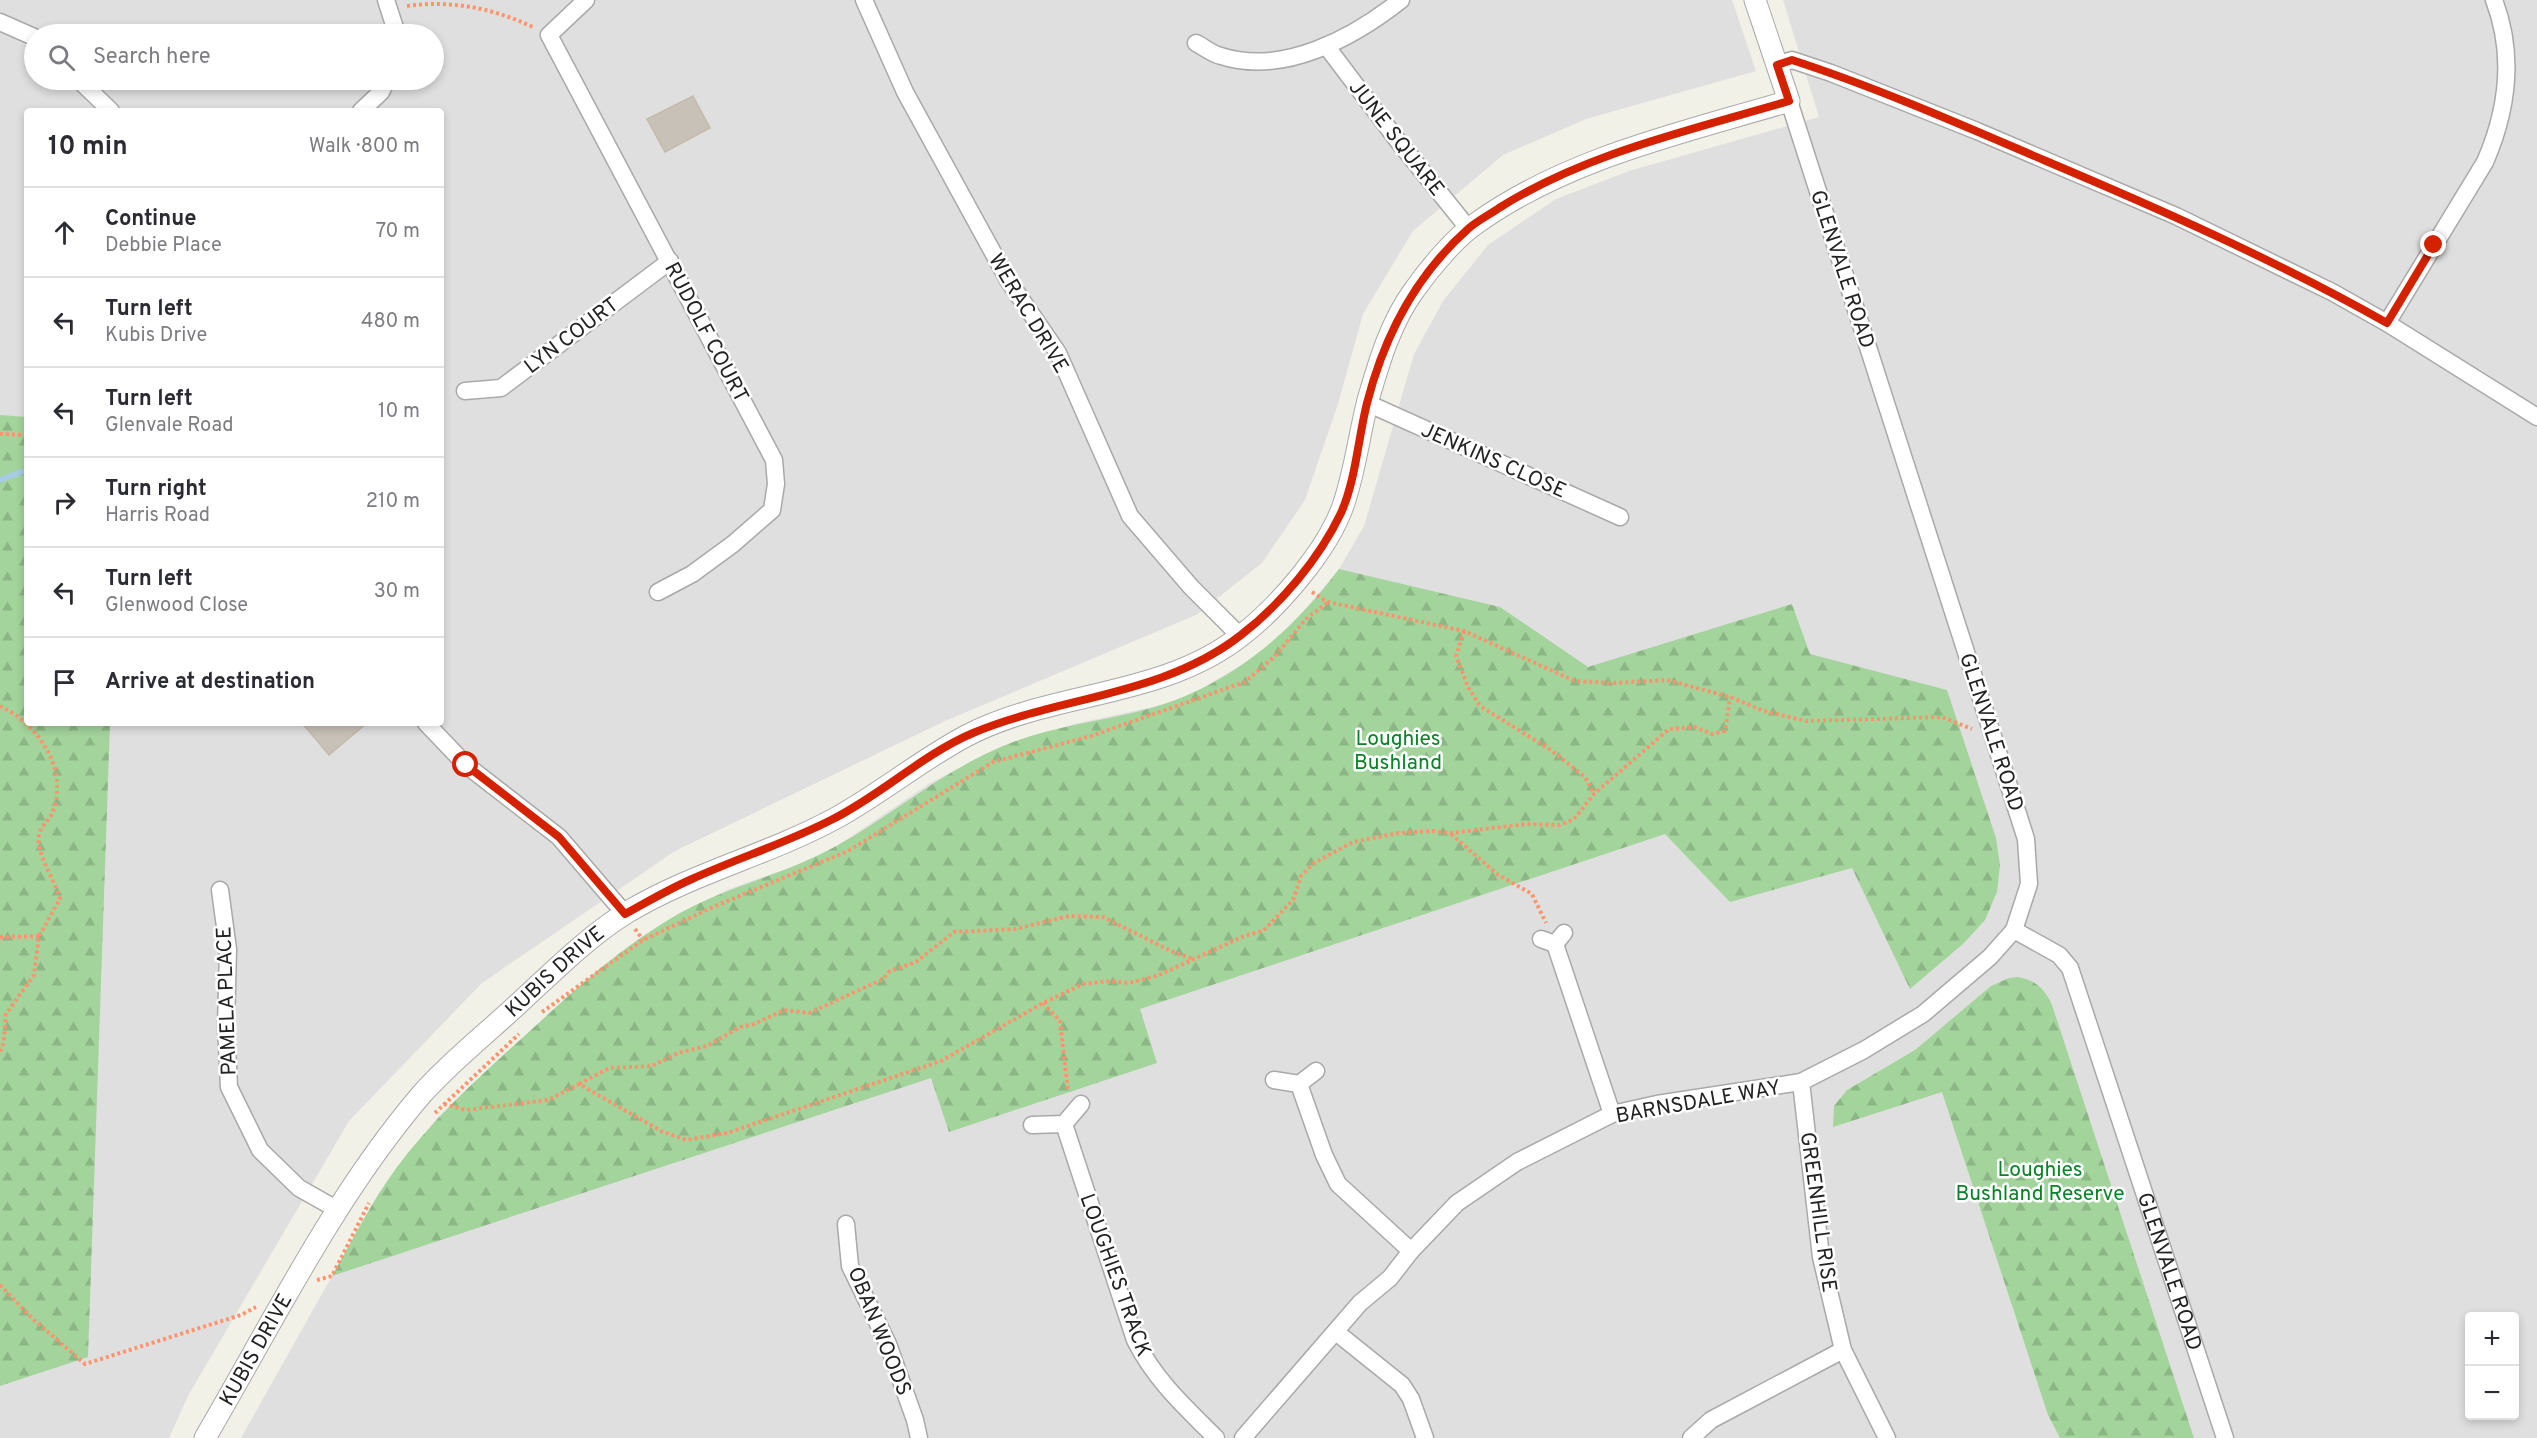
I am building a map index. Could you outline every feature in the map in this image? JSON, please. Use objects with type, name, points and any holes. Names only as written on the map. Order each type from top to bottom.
[{"type":"street","points":[[549,35],[586,0]]},
{"type":"street","name":"WERAC DRIVE","points":[[864,0],[905,92],[1002,270],[1058,353],[1130,516],[1191,587],[1240,636]]},
{"type":"street","points":[[1196,43],[1220,56],[1266,62],[1327,47],[1384,14],[1401,0]]},
{"type":"street","name":"GLENVALE ROAD","points":[[1755,0],[2026,839],[2029,884],[2014,930],[2059,955],[2070,968],[2225,1438]]},
{"type":"street","points":[[2387,323],[2485,162],[2497,135],[2506,97],[2507,52],[2500,16],[2494,0]]},
{"type":"street","points":[[388,5],[394,24]]},
{"type":"street","points":[[0,22],[24,33]]},
{"type":"street","name":"RUDOLF COURT","points":[[549,35],[774,460],[776,484],[772,510],[733,544],[692,574],[658,592]]},
{"type":"street","name":"JUNE SQUARE","points":[[1327,47],[1468,228]]},
{"type":"street","points":[[1777,65],[1792,60],[1831,73],[1977,131],[2176,216],[2332,292],[2387,323],[2537,417]]},
{"type":"street","points":[[89,90],[108,108]]},
{"type":"street","points":[[364,108],[382,90]]},
{"type":"street","name":"KUBIS DRIVE","points":[[205,1438],[338,1210],[375,1154],[425,1091],[576,950],[625,914],[690,879],[761,852],[835,819],[968,735],[1025,713],[1141,686],[1194,665],[1240,636],[1296,581],[1341,513],[1356,463],[1367,403],[1387,340],[1413,290],[1468,228],[1531,188],[1578,168],[1789,101]]},
{"type":"street","name":"LYN COURT","points":[[465,391],[501,388],[670,261]]},
{"type":"street","name":"JENKINS CLOSE","points":[[1367,403],[1620,518]]},
{"type":"street","points":[[429,726],[466,765],[559,837],[625,914]]},
{"type":"street","name":"PAMELA PLACE","points":[[220,890],[228,949],[226,1026],[229,1087],[260,1150],[299,1188],[338,1210]]},
{"type":"street","name":"BARNSDALE WAY","points":[[1243,1438],[1360,1303],[1390,1278],[1411,1251],[1457,1203],[1516,1162],[1612,1114],[1658,1104],[1801,1082],[1864,1050],[1923,1014],[1990,957],[2014,930]]},
{"type":"street","points":[[1553,939],[1612,1114]]},
{"type":"street","points":[[1274,1080],[1299,1084],[1316,1071]]},
{"type":"street","name":"GREENHILL RISE","points":[[1801,1082],[1821,1257],[1843,1350],[1887,1438]]},
{"type":"street","points":[[1299,1084],[1324,1155],[1338,1184],[1411,1251]]},
{"type":"street","points":[[1032,1125],[1064,1124],[1081,1104]]},
{"type":"street","name":"LOUGHIES TRACK","points":[[1064,1124],[1139,1348],[1162,1384],[1216,1438]]},
{"type":"street","name":"OBAN WOODS","points":[[846,1224],[850,1266],[888,1344],[915,1420],[919,1438]]},
{"type":"street","points":[[1336,1332],[1402,1385],[1411,1399],[1425,1438]]},
{"type":"street","points":[[1691,1438],[1711,1420],[1843,1350]]},
{"type":"path","points":[[388,5],[458,2],[507,15],[549,35]]},
{"type":"path","points":[[0,434],[24,435]]},
{"type":"path","points":[[534,1020],[644,940],[713,907],[848,851],[993,762],[1091,736],[1245,682],[1274,657],[1306,619],[1328,602],[1464,631],[1575,681],[1613,683],[1667,680],[1730,697],[1764,711],[1806,721],[1942,717],[1995,738]]},
{"type":"path","points":[[1464,631],[1456,657],[1468,687],[1480,705],[1551,750],[1585,777],[1594,794]]},
{"type":"path","points":[[579,1084],[663,1132],[686,1140],[710,1137],[750,1126],[941,1060],[1043,1003],[1083,984],[1110,981],[1129,983],[1159,975],[1244,936],[1263,931],[1293,900],[1301,876],[1314,864],[1353,842],[1399,833],[1433,831],[1450,833],[1526,824],[1560,825],[1574,819],[1594,794],[1669,729],[1695,727],[1712,734],[1725,731],[1730,697]]},
{"type":"path","points":[[0,706],[12,712],[24,725]]},
{"type":"path","points":[[0,1053],[4,1041],[6,1014],[34,975],[39,936],[60,900],[55,880],[40,855],[39,834],[53,813],[57,796],[54,759],[25,726]]},
{"type":"path","points":[[1450,833],[1497,874],[1532,894],[1553,939]]},
{"type":"path","points":[[425,1091],[445,1105],[466,1110],[548,1100],[609,1068],[652,1066],[678,1053],[707,1046],[740,1028],[784,1010],[808,1013],[883,979],[890,971],[916,962],[954,932],[1015,930],[1069,916],[1103,917],[1175,953],[1195,959]]},
{"type":"path","points":[[0,937],[39,936]]},
{"type":"path","points":[[1043,1003],[1060,1021],[1068,1072],[1069,1107],[1064,1124]]},
{"type":"path","points":[[429,1117],[445,1105],[526,1028]]},
{"type":"path","points":[[0,1285],[33,1319],[85,1364],[242,1315],[292,1288],[332,1276],[374,1194]]},
{"type":"shaded area","points":[[0,0],[1732,0],[1756,71],[1586,119],[1503,155],[1413,231],[1363,314],[1338,404],[1305,500],[1262,563],[1196,615],[945,721],[675,851],[482,983],[349,1121],[188,1396],[169,1438],[0,1438]]},
{"type":"shaded area","points":[[1783,0],[2537,0],[2537,1438],[241,1438],[377,1196],[437,1118],[473,1083],[683,912],[729,889],[798,865],[837,846],[930,783],[1002,746],[1074,724],[1166,704],[1196,692],[1258,655],[1289,629],[1339,569],[1364,526],[1414,354],[1443,301],[1488,245],[1556,199],[1629,171],[1819,117]]},
{"type":"green space","points":[[0,415],[24,417],[24,726],[110,726],[88,1357],[0,1386]]},
{"type":"green space","name":"Loughies Bushland","points":[[1339,569],[1500,607],[1588,667],[1792,604],[1810,654],[1947,690],[1996,838],[2000,865],[1997,892],[1985,920],[1964,943],[1910,989],[1852,868],[1730,902],[1665,834],[1140,1009],[1157,1063],[949,1132],[931,1078],[332,1276],[379,1193],[425,1132],[472,1084],[559,1004],[636,941],[699,903],[799,864],[838,845],[958,768],[1001,747],[1051,730],[1136,712],[1197,691],[1250,659],[1275,639],[1319,594]]},
{"type":"green space","name":"Loughies Bushland Reserve","points":[[2018,977],[2030,980],[2039,986],[2052,1005],[2194,1438],[2060,1438],[2048,1415],[1942,1092],[1833,1127],[1834,1106],[1847,1090],[1915,1050],[1991,986],[2009,978]]},
{"type":"building","points":[[693,96],[710,128],[665,152],[647,119]]},
{"type":"building","points":[[305,726],[363,726],[329,755]]},
{"type":"waterway","points":[[0,480],[24,471]]},
{"type":"route","points":[[466,765],[559,837],[625,914],[690,879],[761,852],[835,819],[968,735],[1025,713],[1141,686],[1194,665],[1240,636],[1268,611],[1307,568],[1341,513],[1356,463],[1367,403],[1387,340],[1413,290],[1468,228],[1531,188],[1578,168],[1668,137],[1789,101],[1777,65],[1792,60],[1831,73],[1977,131],[2176,216],[2332,292],[2387,323],[2434,245]]}]
